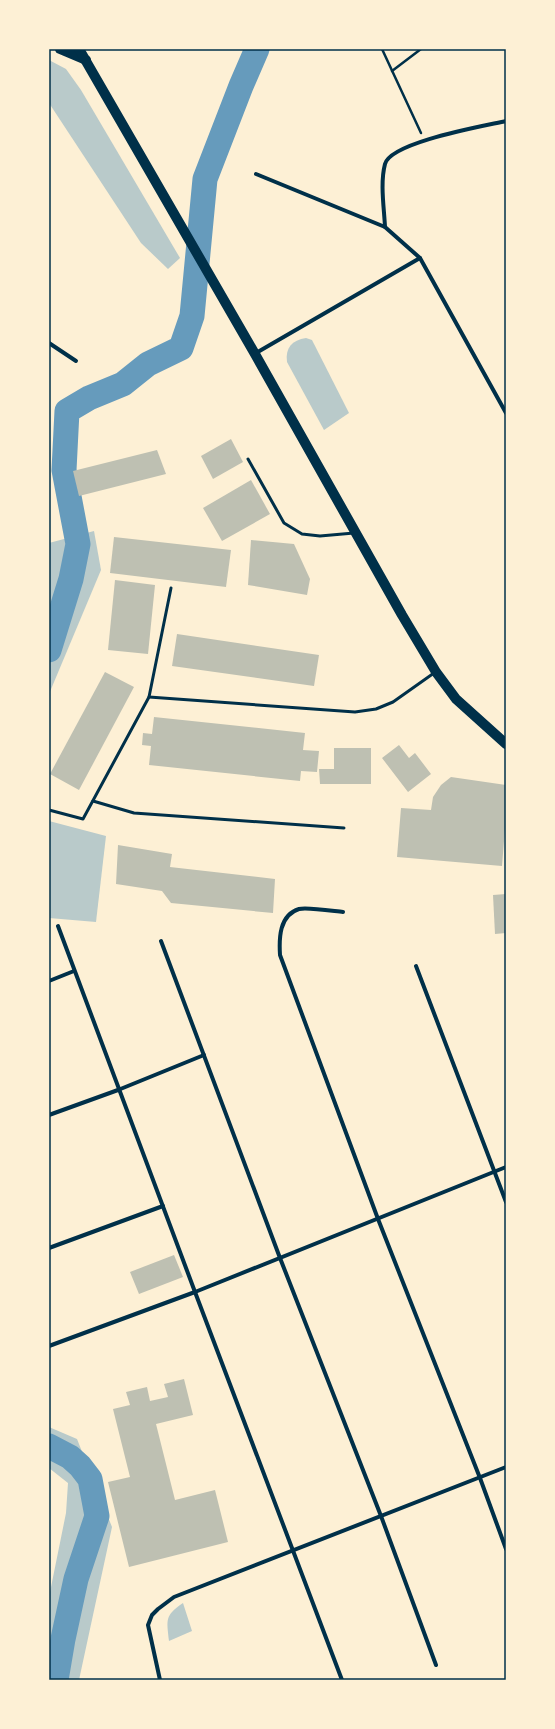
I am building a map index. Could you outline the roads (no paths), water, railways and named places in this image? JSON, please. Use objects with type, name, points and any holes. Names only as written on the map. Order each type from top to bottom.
[{"type":"main road","points":[[60,49],[86,60]]},
{"type":"main road","points":[[79,49],[145,161],[436,672],[456,699],[506,744]]},
{"type":"street","points":[[385,228],[385,162],[393,153],[439,136],[506,121]]},
{"type":"street","points":[[256,174],[385,228],[420,258],[506,413]]},
{"type":"street","points":[[255,354],[420,258]]},
{"type":"street","points":[[49,342],[76,361]]},
{"type":"street","points":[[343,912],[300,909],[292,913],[282,926],[279,940],[280,955],[378,1219],[480,1478],[506,1549]]},
{"type":"street","points":[[58,926],[118,1090],[294,1550],[342,1680]]},
{"type":"street","points":[[161,941],[280,1258],[381,1516],[436,1665]]},
{"type":"street","points":[[416,966],[506,1202]]},
{"type":"street","points":[[49,981],[74,971]]},
{"type":"street","points":[[49,1115],[118,1090],[204,1055]]},
{"type":"street","points":[[49,1346],[195,1292],[506,1167]]},
{"type":"street","points":[[49,1248],[162,1206]]},
{"type":"street","points":[[160,1680],[148,1625],[152,1615],[174,1597],[506,1467]]},
{"type":"lane","points":[[248,459],[284,523],[302,534],[320,536],[356,533]]},
{"type":"lane","points":[[49,810],[83,819],[93,801],[149,697],[171,588]]},
{"type":"lane","points":[[149,697],[355,712],[376,709],[393,702],[436,672]]},
{"type":"lane","points":[[93,801],[134,813],[344,828]]},
{"type":"waterway","points":[[49,650],[71,579],[78,544],[64,470],[67,411],[89,398],[123,384],[148,364],[181,348],[192,316],[205,179],[257,49]]},
{"type":"waterway","points":[[49,1446],[70,1457],[80,1466],[90,1479],[97,1516],[76,1579],[56,1680]]}]
